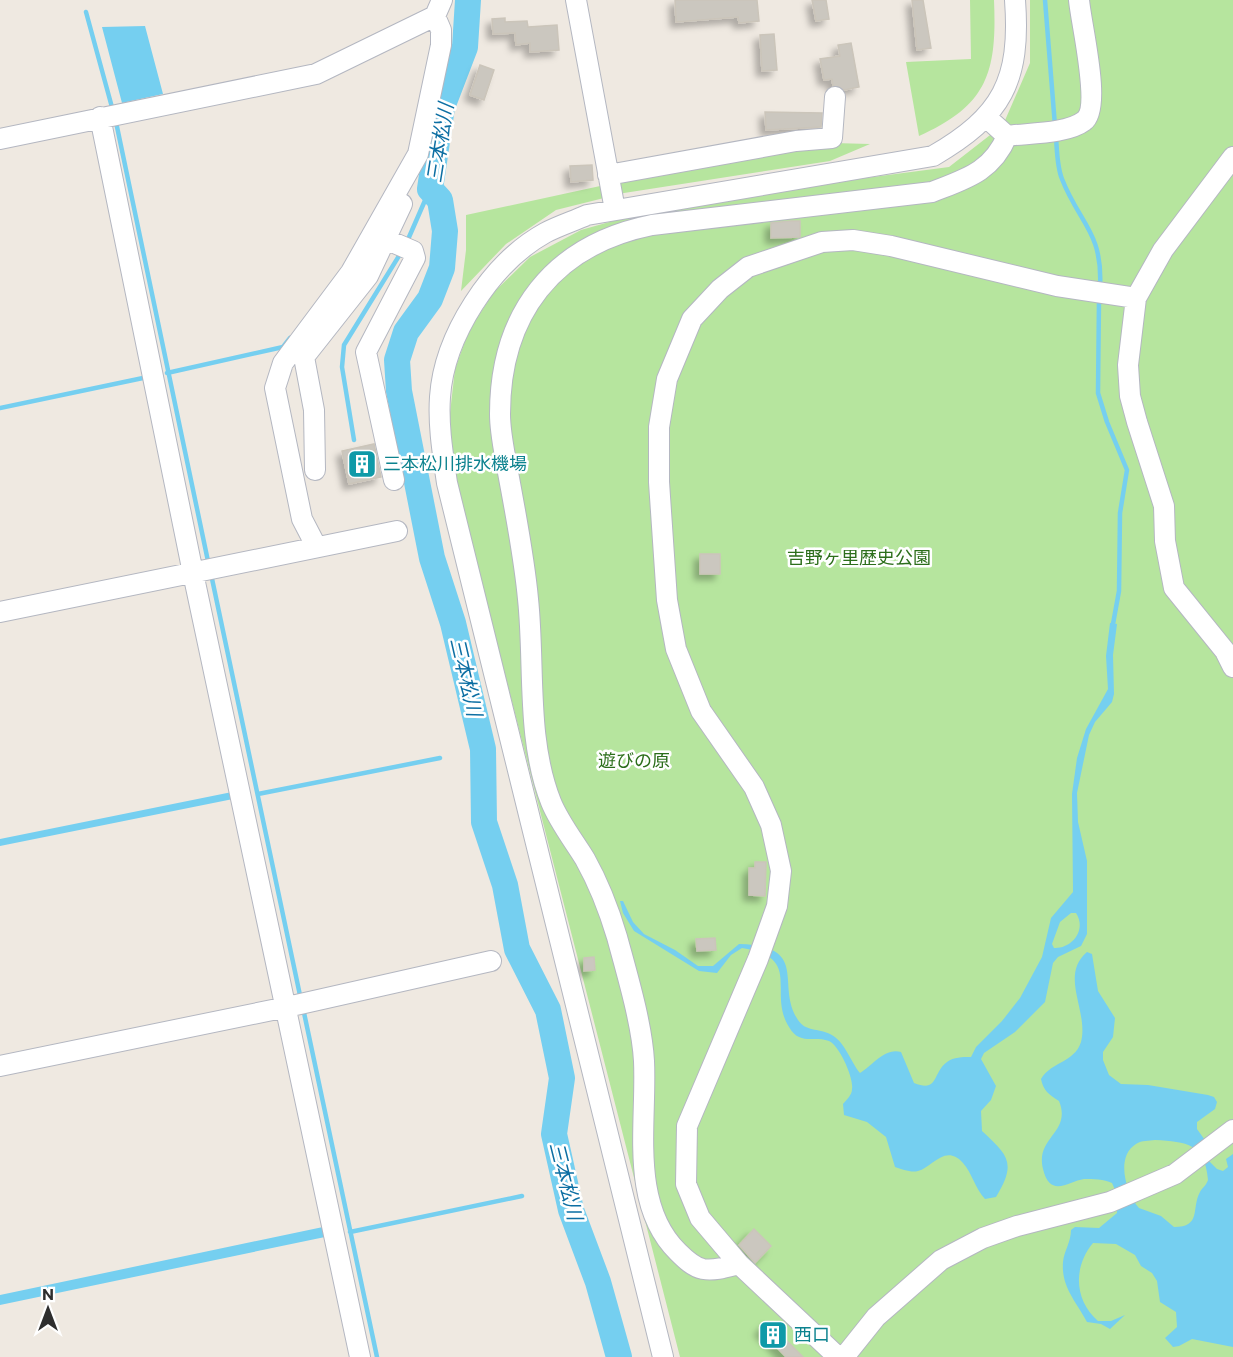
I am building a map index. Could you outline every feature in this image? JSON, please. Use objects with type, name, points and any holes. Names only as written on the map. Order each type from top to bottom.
[{"type":"street","points":[[576,0],[615,210]]},
{"type":"street","points":[[663,1357],[447,483],[440,439],[440,396],[447,364],[468,308],[509,262],[544,234],[587,216],[615,210],[933,156],[967,136],[994,108],[1010,78],[1017,28],[1015,0]]},
{"type":"street","points":[[1007,136],[1071,127],[1084,121],[1091,112],[1091,83],[1079,0]]},
{"type":"street","points":[[0,139],[316,74],[439,8],[441,45],[418,154],[404,198],[369,276],[304,357],[314,410],[315,470]]},
{"type":"street","points":[[608,175],[796,141],[832,138],[835,97]]},
{"type":"street","points":[[109,115],[297,1005],[360,1357]]},
{"type":"street","points":[[986,117],[1007,136]]},
{"type":"street","points":[[739,1264],[719,1269],[702,1269],[692,1264],[664,1234],[653,1211],[647,1190],[644,1061],[627,975],[599,887],[551,802],[541,762],[533,713],[528,596],[500,416],[502,379],[508,350],[524,313],[539,287],[562,263],[627,230],[652,225],[895,199],[932,192],[975,175],[1000,154],[1007,136]]},
{"type":"street","points":[[316,546],[302,519],[275,388],[283,363],[351,272],[418,154]]},
{"type":"street","points":[[1233,157],[1163,250],[1136,298],[1128,365],[1130,396],[1164,506],[1168,567],[1174,588],[1225,651],[1233,667]]},
{"type":"street","points":[[385,239],[412,251],[415,258],[366,352],[394,480]]},
{"type":"street","points":[[838,1357],[739,1264],[700,1218],[686,1184],[687,1126],[758,959],[777,906],[781,871],[771,825],[754,787],[701,711],[676,649],[667,600],[659,482],[659,427],[667,379],[692,319],[720,290],[748,267],[822,242],[853,240],[891,246],[1057,286],[1136,298]]},
{"type":"street","points":[[0,612],[397,531]]},
{"type":"street","points":[[0,1066],[297,1005],[491,961]]},
{"type":"street","points":[[844,1357],[876,1317],[941,1260],[983,1239],[1017,1226],[1110,1202],[1175,1174],[1233,1130]]},
{"type":"green space","points":[[970,0],[994,0],[993,47],[984,83],[974,98],[960,112],[919,136],[906,62],[971,59]]},
{"type":"green space","name":"吉野ヶ里歴史公園","points":[[1030,0],[1233,0],[1233,1357],[680,1357],[451,464],[450,413],[455,369],[469,330],[494,292],[530,257],[581,230],[627,217],[812,185],[949,167],[1003,125],[1030,63]]},
{"type":"green space","points":[[833,143],[870,144],[830,161],[624,193],[556,210],[506,244],[461,291],[466,250],[466,215],[614,183]]},
{"type":"water","points":[[145,26],[163,94],[122,103],[102,27]]},
{"type":"water","points":[[1110,623],[1117,624],[1113,655],[1114,694],[1112,702],[1095,722],[1089,735],[1077,793],[1078,822],[1087,861],[1087,934],[1081,946],[1058,957],[1053,963],[1045,1002],[1015,1032],[984,1053],[981,1059],[996,1086],[991,1100],[981,1111],[982,1131],[1003,1153],[1008,1168],[996,1197],[985,1199],[966,1167],[956,1157],[950,1155],[939,1158],[923,1169],[915,1171],[895,1167],[886,1137],[867,1122],[844,1115],[843,1104],[852,1089],[851,1077],[845,1062],[829,1041],[802,1038],[793,1033],[783,1014],[778,968],[772,960],[761,953],[742,948],[731,955],[717,973],[699,971],[634,931],[623,913],[620,901],[623,901],[633,922],[644,934],[675,950],[698,966],[713,966],[739,944],[761,946],[775,952],[783,960],[787,970],[792,1007],[801,1024],[826,1032],[840,1041],[860,1073],[884,1055],[895,1051],[901,1052],[914,1083],[931,1084],[947,1062],[955,1058],[971,1057],[976,1047],[1002,1021],[1020,998],[1042,957],[1051,918],[1073,892],[1072,794],[1077,758],[1086,729],[1108,689],[1106,656]],"holes":[[[1071,913],[1076,913],[1080,926],[1076,937],[1067,945],[1054,948],[1052,944],[1060,922]]]},
{"type":"water","points":[[232,792],[233,799],[0,846],[0,839]]},
{"type":"water","points":[[1087,952],[1092,954],[1098,991],[1115,1018],[1113,1037],[1103,1052],[1103,1060],[1109,1075],[1121,1084],[1148,1085],[1208,1095],[1214,1097],[1217,1102],[1215,1109],[1197,1122],[1197,1129],[1207,1143],[1206,1158],[1217,1169],[1223,1171],[1228,1167],[1226,1159],[1233,1154],[1233,1347],[1192,1339],[1173,1347],[1165,1338],[1177,1327],[1176,1312],[1160,1302],[1157,1281],[1152,1273],[1141,1266],[1135,1255],[1116,1244],[1093,1243],[1086,1252],[1079,1273],[1084,1303],[1098,1321],[1111,1321],[1125,1315],[1110,1329],[1101,1324],[1087,1322],[1064,1279],[1063,1262],[1071,1230],[1075,1227],[1099,1228],[1117,1213],[1116,1192],[1112,1183],[1084,1179],[1055,1186],[1050,1184],[1043,1169],[1044,1149],[1058,1128],[1062,1112],[1059,1101],[1047,1092],[1041,1079],[1073,1054],[1081,1042],[1081,1018],[1075,983],[1075,972],[1079,961]],"holes":[[[1155,1140],[1185,1144],[1192,1147],[1203,1158],[1208,1180],[1197,1198],[1194,1216],[1189,1224],[1174,1227],[1161,1216],[1139,1208],[1130,1194],[1124,1166],[1126,1157],[1136,1144]]]},
{"type":"water","points":[[323,1227],[325,1237],[0,1305],[0,1295]]},
{"type":"building","points":[[675,0],[757,0],[759,21],[739,23],[738,17],[676,22]]},
{"type":"building","points":[[812,0],[826,0],[829,19],[816,21]]},
{"type":"building","points":[[912,0],[923,0],[931,48],[917,50]]},
{"type":"building","points":[[505,18],[505,22],[527,21],[528,27],[557,25],[559,50],[530,52],[530,43],[516,45],[515,33],[493,34],[492,19]]},
{"type":"building","points":[[774,34],[777,70],[762,71],[760,35]]},
{"type":"building","points":[[851,43],[859,87],[844,90],[833,86],[832,79],[824,80],[820,59],[840,56],[838,45]]},
{"type":"building","points":[[480,65],[494,70],[484,100],[470,95]]},
{"type":"building","points":[[765,112],[822,113],[821,127],[766,130]]},
{"type":"building","points":[[592,165],[593,180],[571,182],[570,166]]},
{"type":"building","points":[[800,221],[800,237],[771,238],[771,223]]},
{"type":"building","name":"三本松川排水機場","points":[[374,444],[381,477],[349,484],[342,451]]},
{"type":"building","points":[[700,554],[720,554],[720,574],[700,574]]},
{"type":"building","points":[[755,862],[766,862],[765,896],[749,895],[749,868],[755,868]]},
{"type":"building","points":[[715,938],[716,950],[697,951],[696,939]]},
{"type":"building","points":[[594,957],[595,970],[584,971],[584,958]]},
{"type":"building","points":[[754,1229],[771,1246],[755,1263],[739,1245]]},
{"type":"building","name":"西口","points":[[768,1321],[803,1357],[786,1357],[760,1330]]},
{"type":"waterway","name":"三本松川","points":[[468,0],[465,47],[442,107],[430,189],[440,200],[445,231],[442,268],[430,299],[406,332],[397,360],[399,391],[432,558],[453,623],[483,749],[484,822],[505,885],[517,949],[548,1010],[562,1078],[554,1134],[571,1210],[598,1282],[619,1357]]},
{"type":"waterway","points":[[1045,0],[1055,126]]},
{"type":"waterway","points":[[86,12],[113,111]]},
{"type":"waterway","points":[[116,122],[209,566]]},
{"type":"waterway","points":[[1056,137],[1058,164],[1062,179],[1094,240],[1098,253],[1100,287]]},
{"type":"waterway","points":[[406,244],[430,189]]},
{"type":"waterway","points":[[354,440],[342,367],[344,345],[402,251]]},
{"type":"waterway","points":[[1099,299],[1098,393],[1127,470],[1120,513],[1119,591],[1113,624]]},
{"type":"waterway","points":[[167,373],[283,347],[290,338]]},
{"type":"waterway","points":[[0,408],[143,378]]},
{"type":"waterway","points":[[211,574],[301,1000]]},
{"type":"waterway","points":[[258,794],[440,758]]},
{"type":"waterway","points":[[303,1008],[377,1357]]},
{"type":"waterway","points":[[350,1232],[522,1196]]},
{"type":"place","name":"三本松川排水機場","points":[[362,464]]},
{"type":"place","name":"西口","points":[[773,1335]]},
{"type":"park label","name":"遊びの原","points":[[634,761]]}]
